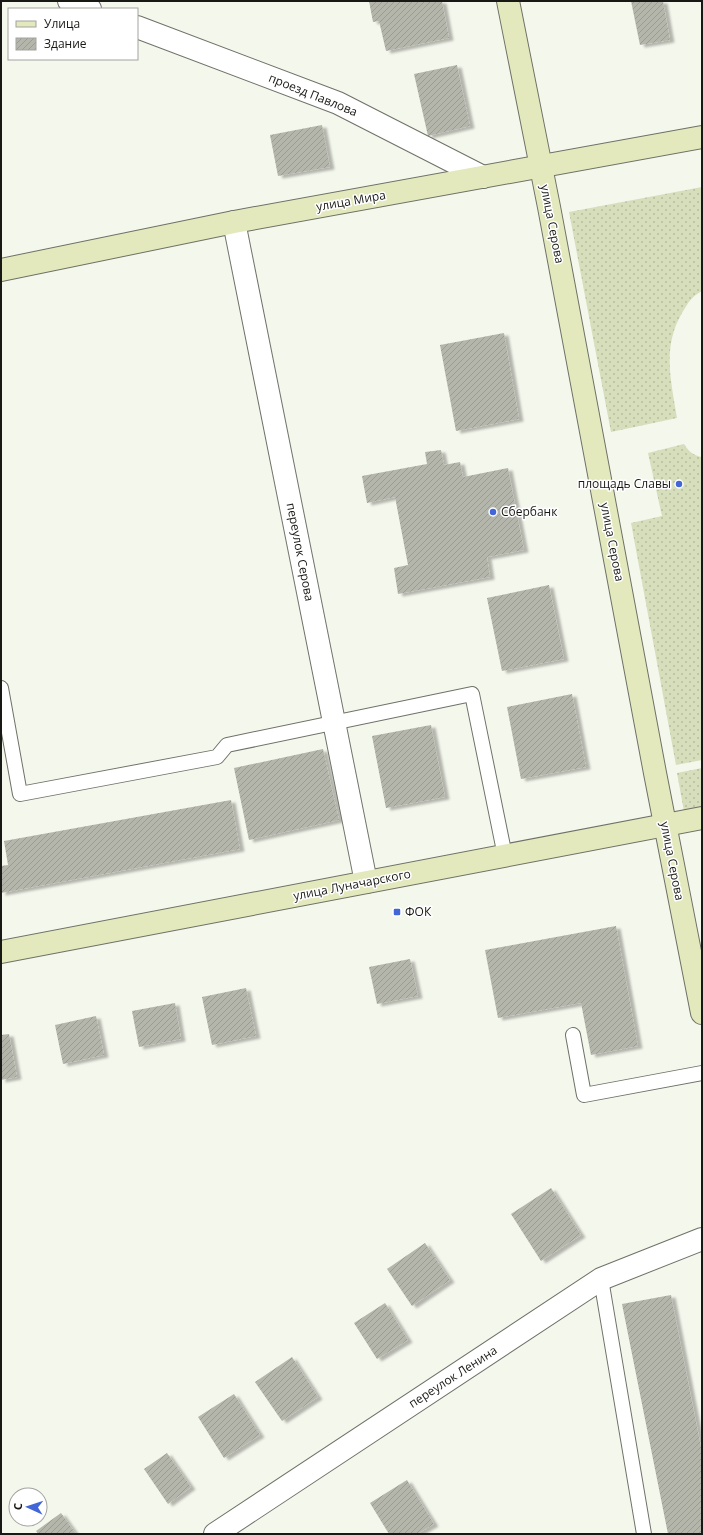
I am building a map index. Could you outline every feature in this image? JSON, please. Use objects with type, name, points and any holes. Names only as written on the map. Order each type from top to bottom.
[{"type":"street","points":[[69,1],[87,8]]},
{"type":"street","name":"улица Серова","points":[[508,1],[541,167],[665,825],[699,981],[702,1013]]},
{"type":"street","name":"проезд Павлова","points":[[138,27],[338,103],[483,177]]},
{"type":"street","name":"улица Мира","points":[[1,270],[234,222],[702,137]]},
{"type":"street","name":"переулок Серова","points":[[234,222],[366,882]]},
{"type":"street","name":"улица Луначарского","points":[[1,952],[702,818]]},
{"type":"street","name":"переулок Ленина","points":[[215,1534],[601,1279],[702,1239]]},
{"type":"lane","points":[[1,688],[20,794],[217,757],[227,745],[472,694],[505,856]]},
{"type":"lane","points":[[574,1035],[584,1096],[702,1073]]},
{"type":"lane","points":[[601,1279],[644,1534]]},
{"type":"green space","points":[[702,187],[702,291],[692,298],[682,313],[676,326],[670,351],[672,391],[677,418],[611,432],[569,212]]},
{"type":"green space","points":[[684,444],[687,449],[696,456],[702,457],[702,760],[676,765],[631,523],[662,516],[648,453]]},
{"type":"green space","points":[[702,768],[702,814],[685,817],[677,773]]},
{"type":"building","points":[[369,1],[442,1],[449,38],[386,51],[379,21],[373,22]]},
{"type":"building","points":[[631,1],[663,1],[670,40],[640,45]]},
{"type":"building","points":[[457,65],[470,126],[428,136],[414,74]]},
{"type":"building","points":[[322,125],[330,167],[278,176],[270,135]]},
{"type":"building","points":[[504,333],[519,419],[456,431],[440,345]]},
{"type":"building","points":[[441,450],[444,465],[460,462],[463,477],[508,468],[524,550],[487,557],[490,577],[398,594],[394,568],[408,565],[395,497],[367,503],[362,476],[427,464],[425,452]]},
{"type":"building","points":[[549,585],[564,659],[502,671],[487,598]]},
{"type":"building","points":[[572,694],[586,767],[521,779],[507,707]]},
{"type":"building","points":[[431,725],[445,797],[386,808],[372,736]]},
{"type":"building","points":[[323,749],[339,820],[249,840],[234,768]]},
{"type":"building","points":[[231,800],[240,849],[1,893],[1,866],[8,865],[4,841]]},
{"type":"building","points":[[616,926],[638,1046],[591,1055],[581,1003],[498,1018],[485,950]]},
{"type":"building","points":[[410,959],[418,996],[377,1004],[369,967]]},
{"type":"building","points":[[246,988],[256,1036],[212,1045],[202,997]]},
{"type":"building","points":[[175,1003],[181,1039],[139,1047],[132,1011]]},
{"type":"building","points":[[96,1016],[104,1055],[63,1064],[55,1025]]},
{"type":"building","points":[[9,1034],[17,1077],[1,1080],[1,1035]]},
{"type":"building","points":[[551,1188],[581,1235],[541,1261],[511,1214]]},
{"type":"building","points":[[425,1243],[450,1280],[412,1306],[387,1269]]},
{"type":"building","points":[[671,1295],[702,1452],[702,1534],[668,1534],[622,1304]]},
{"type":"building","points":[[385,1303],[408,1340],[377,1359],[354,1323]]},
{"type":"building","points":[[292,1357],[318,1397],[282,1421],[255,1382]]},
{"type":"building","points":[[234,1394],[260,1435],[224,1458],[198,1417]]},
{"type":"building","points":[[167,1453],[191,1487],[168,1504],[144,1469]]},
{"type":"building","points":[[407,1480],[434,1524],[417,1534],[389,1534],[370,1503]]},
{"type":"building","points":[[61,1513],[76,1534],[38,1534],[36,1531],[42,1527],[48,1527],[48,1522]]},
{"type":"place","name":"площадь Славы","points":[[679,484]]},
{"type":"place","name":"Сбербанк","points":[[493,512]]},
{"type":"place","name":"ФОК","points":[[397,912]]}]
